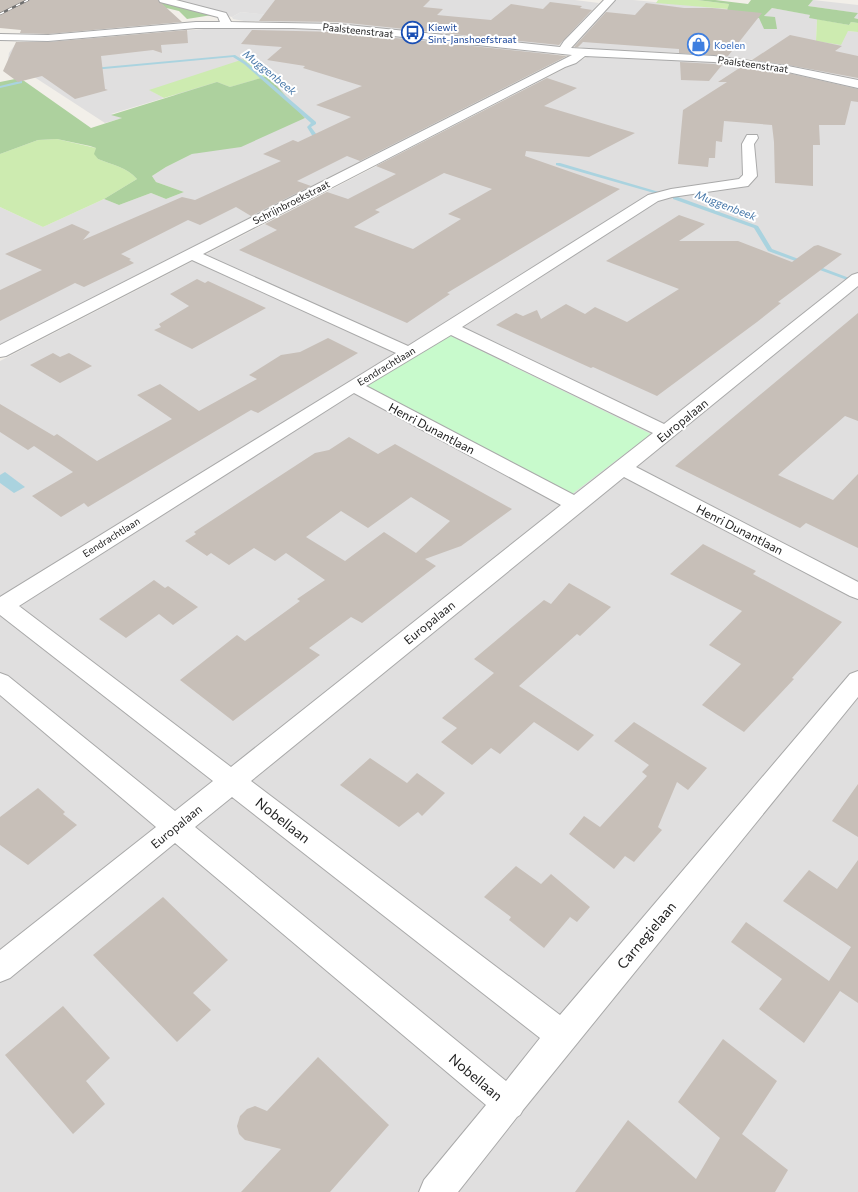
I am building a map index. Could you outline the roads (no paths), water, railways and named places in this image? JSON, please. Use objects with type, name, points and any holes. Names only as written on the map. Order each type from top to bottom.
[{"type":"street","points":[[164,0],[222,15],[226,21],[225,24]]},
{"type":"street","points":[[564,51],[568,43],[610,0]]},
{"type":"street","name":"Paalsteenstraat","points":[[0,37],[56,37],[161,27],[225,24],[293,25],[338,28],[582,53],[689,57],[742,62],[804,72],[858,84]]},
{"type":"street","name":"Schrijnbroekstraat","points":[[0,352],[561,64],[572,61],[582,53]]},
{"type":"street","name":"Eendrachtlaan","points":[[1,606],[353,386],[450,328],[654,198],[671,193],[743,183],[750,176],[748,144],[752,138]]},
{"type":"street","points":[[191,254],[408,353]]},
{"type":"street","name":"Europalaan","points":[[0,968],[574,504],[622,468],[858,278]]},
{"type":"street","points":[[450,328],[666,432]]},
{"type":"street","name":"Henri Dunantlaan","points":[[353,386],[574,504]]},
{"type":"street","name":"Henri Dunantlaan","points":[[622,468],[858,591]]},
{"type":"street","name":"Nobellaan","points":[[1,606],[233,781],[562,1036]]},
{"type":"street","name":"Carnegielaan","points":[[436,1192],[562,1036],[858,680]]},
{"type":"street","name":"Nobellaan","points":[[0,682],[508,1104]]},
{"type":"water","points":[[5,472],[25,487],[14,493],[0,483],[0,475]]},
{"type":"waterway","name":"Muggenbeek","points":[[93,69],[234,56],[245,63],[314,123],[309,127],[321,142]]},
{"type":"waterway","name":"Muggenbeek","points":[[0,87],[20,82]]},
{"type":"waterway","name":"Muggenbeek","points":[[558,164],[656,192]]},
{"type":"waterway","name":"Muggenbeek","points":[[675,198],[756,227],[770,250],[849,279]]},
{"type":"railway","points":[[0,14],[28,0]]},
{"type":"place","name":"Kiewit Sint-Janshoefstraat","points":[[413,33]]},
{"type":"place","name":"Koelen","points":[[698,45]]}]
